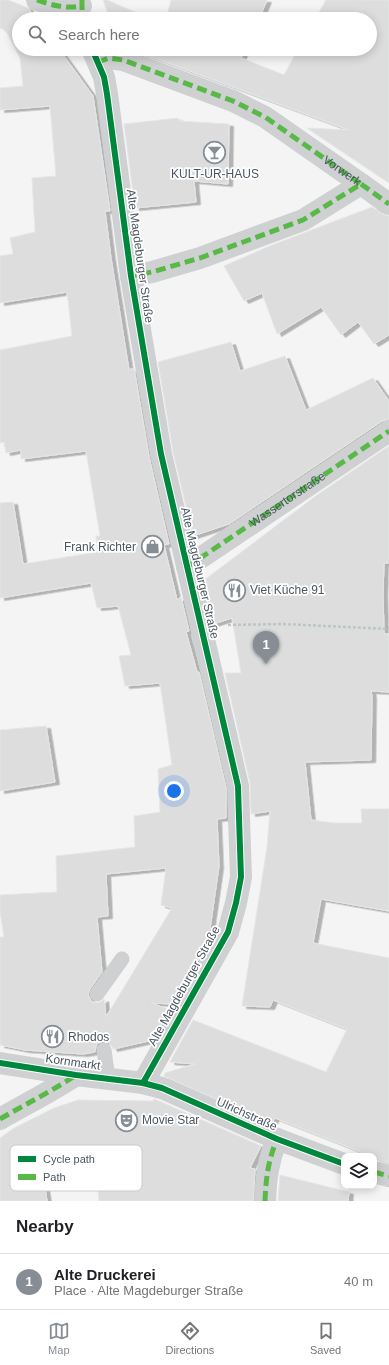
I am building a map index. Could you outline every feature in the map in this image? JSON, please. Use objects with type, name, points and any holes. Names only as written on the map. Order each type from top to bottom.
[{"type":"street","points":[[37,0],[61,7],[82,8]]},
{"type":"street","name":"Alte Magdeburger Straße","points":[[95,56],[104,77],[107,94],[131,276],[161,454],[238,786],[241,877],[228,932],[142,1083]]},
{"type":"street","name":"Vorwerk","points":[[100,56],[123,60],[233,101],[265,117],[361,184],[303,220],[200,258],[152,272],[131,276]]},
{"type":"street","points":[[361,184],[389,204]]},
{"type":"street","name":"Wassertorstraße","points":[[187,567],[389,431]]},
{"type":"street","name":"Kornmarkt","points":[[0,1062],[76,1075],[142,1083]]},
{"type":"street","name":"Kornmarkt","points":[[0,1119],[32,1100],[51,1091],[76,1075]]},
{"type":"street","name":"Ulrichstraße","points":[[142,1083],[162,1088],[277,1139],[341,1163]]},
{"type":"street","points":[[265,1201],[266,1178],[270,1156],[277,1139]]},
{"type":"street","points":[[377,1173],[389,1176]]},
{"type":"lane","points":[[97,994],[122,959]]},
{"type":"lane","points":[[104,1050],[108,1078]]},
{"type":"path","points":[[202,626],[283,624],[389,629]]},
{"type":"building","points":[[0,0],[8,0],[28,8],[31,12],[12,12],[12,43],[6,31],[0,28]]},
{"type":"building","points":[[103,0],[107,0],[134,12],[107,12]]},
{"type":"building","points":[[171,0],[267,0],[262,12],[168,12]]},
{"type":"building","points":[[326,0],[389,0],[389,183],[307,128],[349,130],[150,56],[242,56],[241,58],[284,75],[294,56],[377,56],[377,12],[319,12]]},
{"type":"building","points":[[19,56],[64,56],[93,96],[110,211],[105,211],[111,258],[129,370],[134,368],[149,457],[169,544],[164,545],[177,600],[181,597],[189,631],[186,632],[197,672],[199,672],[226,788],[226,818],[217,819],[219,866],[208,943],[173,1004],[151,1003],[170,1010],[153,1040],[113,1049],[108,1042],[102,1041],[96,1046],[95,1052],[83,1054],[25,1050],[0,1045],[0,937],[4,937],[0,912],[0,895],[57,892],[56,856],[135,847],[134,816],[160,812],[158,769],[172,765],[160,683],[125,686],[119,656],[131,655],[118,606],[97,608],[91,583],[0,598],[0,503],[13,502],[23,564],[98,552],[96,536],[100,536],[86,451],[21,459],[21,450],[6,453],[4,442],[0,443],[0,350],[72,336],[67,292],[0,303],[0,256],[13,254],[10,238],[35,232],[32,178],[56,176],[50,106],[0,110],[0,88],[23,86]],"holes":[[[166,868],[161,905],[172,908],[106,1017],[104,999],[96,1003],[91,1001],[88,994],[102,972],[97,917],[108,916],[106,874]]]},
{"type":"building","points":[[178,118],[179,121],[229,124],[228,184],[194,181],[196,202],[135,208],[124,124]]},
{"type":"building","points":[[372,207],[382,214],[389,216],[389,335],[374,344],[358,322],[341,335],[321,307],[277,334],[262,293],[244,301],[224,266],[272,245]]},
{"type":"building","points":[[231,342],[240,371],[285,356],[306,410],[373,378],[389,401],[389,419],[382,421],[229,524],[193,536],[173,452],[158,362]]},
{"type":"building","points":[[389,446],[389,563],[384,563],[383,593],[384,634],[389,634],[389,692],[371,691],[371,760],[305,762],[311,820],[335,823],[362,823],[361,809],[389,809],[389,911],[321,899],[313,943],[389,958],[389,1163],[377,1158],[377,1153],[364,1153],[275,1118],[272,1123],[164,1076],[165,1073],[195,1064],[170,1062],[193,1020],[326,1072],[347,1029],[273,1000],[270,1007],[242,1006],[267,847],[270,811],[251,814],[250,783],[225,673],[241,673],[232,618],[213,624],[203,581],[317,495]]},
{"type":"building","points":[[46,726],[55,782],[0,791],[0,730]]},
{"type":"building","points":[[154,1099],[261,1146],[250,1168],[255,1169],[253,1201],[99,1201],[98,1191],[142,1191],[142,1145],[10,1145],[10,1191],[45,1191],[47,1201],[0,1201],[0,1138],[14,1128],[54,1108],[78,1100],[153,1101]]},
{"type":"building","points":[[280,1175],[349,1192],[348,1201],[278,1201]]},
{"type":"marked path","points":[[37,0],[59,6],[81,6]]},
{"type":"marked path","points":[[82,0],[82,12]]},
{"type":"marked path","points":[[98,62],[109,58],[123,60],[233,101],[265,117],[361,184],[303,220],[200,258],[152,272],[131,276]]},
{"type":"marked path","points":[[361,184],[389,204]]},
{"type":"marked path","points":[[187,567],[389,431]]},
{"type":"marked path","points":[[0,1119],[76,1075]]},
{"type":"marked path","points":[[265,1201],[268,1170],[271,1155],[277,1139]]},
{"type":"marked path","points":[[377,1173],[389,1176]]},
{"type":"cycle path","points":[[95,56],[104,77],[107,94],[131,276],[161,454],[238,786],[241,877],[228,932],[143,1083]]},
{"type":"cycle path","points":[[0,1063],[76,1075],[143,1083],[162,1088],[277,1139],[341,1163]]},
{"type":"place","name":"KULT-UR-HAUS","points":[[215,153]]},
{"type":"place","name":"Frank Richter","points":[[152,547]]},
{"type":"place","name":"Viet Küche 91","points":[[234,590]]},
{"type":"place","name":"Alte Druckerei","points":[[266,664]]},
{"type":"place","name":"Rhodos","points":[[52,1037]]},
{"type":"place","name":"Movie Star","points":[[126,1120]]}]
